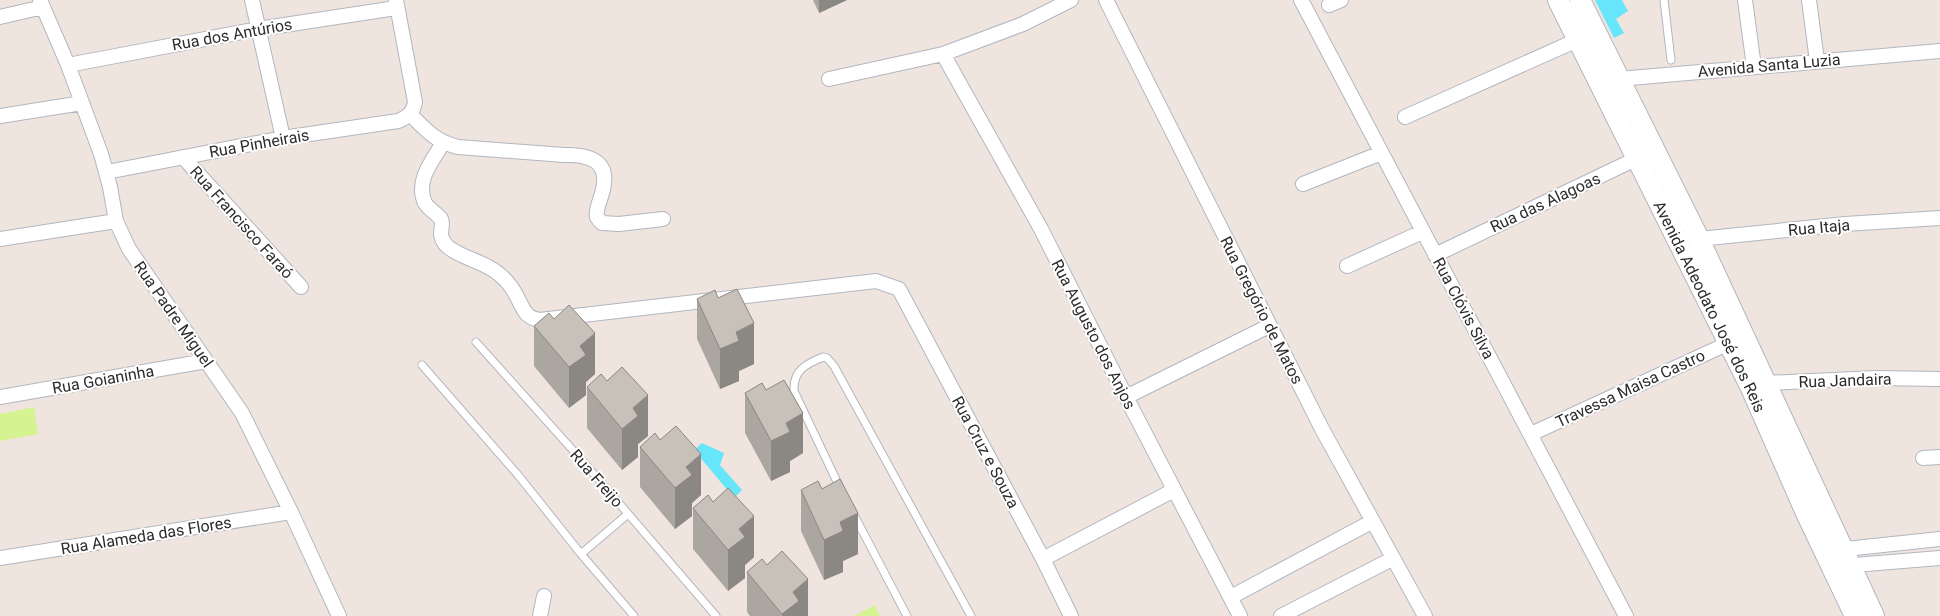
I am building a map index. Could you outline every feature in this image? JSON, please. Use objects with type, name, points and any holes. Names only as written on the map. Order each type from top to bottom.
[{"type":"main road","name":"Avenida Adeodato José dos Reis","points":[[1558,0],[1729,343],[1758,385]]},
{"type":"main road","name":"Avenida Adeodato José dos Reis","points":[[1580,0],[1699,239],[1758,385],[1837,558],[1855,616]]},
{"type":"main road","name":"Avenida Adeodato José dos Reis","points":[[1837,558],[1874,616]]},
{"type":"street","points":[[252,0],[283,138]]},
{"type":"street","points":[[829,79],[943,54],[1023,24],[1071,0]]},
{"type":"street","name":"Rua Gregório de Matos","points":[[1106,0],[1322,429],[1424,616]]},
{"type":"street","name":"Rua Clóvis Silva","points":[[1301,0],[1626,616]]},
{"type":"street","points":[[1745,0],[1754,67]]},
{"type":"street","points":[[1809,0],[1817,61]]},
{"type":"street","points":[[0,17],[41,4]]},
{"type":"street","name":"Rua Padre Miguel","points":[[41,4],[68,65],[107,172],[116,221],[129,249],[242,413],[291,512],[339,616]]},
{"type":"street","points":[[396,4],[415,102],[414,110],[410,114],[429,133],[443,143],[458,147],[591,157],[599,164],[604,176],[604,187],[597,210],[597,216],[602,223],[618,224],[663,219]]},
{"type":"street","name":"Rua dos Antúrios","points":[[68,65],[396,4]]},
{"type":"street","points":[[1405,116],[1596,32]]},
{"type":"street","name":"Avenida Santa Luzia","points":[[1600,85],[1620,79],[1940,52]]},
{"type":"street","name":"Rua Augusto dos Anjos","points":[[943,54],[1041,230],[1240,616]]},
{"type":"street","points":[[0,116],[82,103]]},
{"type":"street","name":"Rua Pinheirais","points":[[107,172],[283,138],[398,121],[410,114]]},
{"type":"street","name":"Rua Cruz e Souza","points":[[443,143],[425,172],[422,190],[426,205],[441,218],[440,230],[442,238],[447,246],[454,251],[486,264],[499,274],[516,294],[522,310],[533,319],[540,320],[876,281],[899,289],[1043,559],[1071,616]]},
{"type":"street","name":"Rua das Alagoas","points":[[1435,255],[1655,150]]},
{"type":"street","points":[[1303,184],[1381,153]]},
{"type":"street","name":"Rua Francisco Faraó","points":[[183,157],[301,287]]},
{"type":"street","name":"Rua Itaja","points":[[1699,239],[1845,224],[1940,218]]},
{"type":"street","points":[[0,239],[116,221]]},
{"type":"street","points":[[1346,266],[1422,232]]},
{"type":"street","points":[[1126,397],[1269,326]]},
{"type":"street","name":"Travessa Maisa Castro","points":[[1531,434],[1729,343]]},
{"type":"street","name":"Rua Goianinha","points":[[0,397],[206,361]]},
{"type":"street","name":"Rua Jandaira","points":[[1758,385],[1876,378],[1940,379]]},
{"type":"street","points":[[1923,458],[1940,457]]},
{"type":"street","points":[[1043,559],[1174,490]]},
{"type":"street","name":"Rua Alameda das Flores","points":[[0,558],[291,512]]},
{"type":"street","points":[[1230,597],[1373,521]]},
{"type":"street","points":[[1837,558],[1940,539]]},
{"type":"street","points":[[1281,616],[1392,558]]},
{"type":"street","points":[[1837,558],[1940,558]]},
{"type":"street","points":[[540,616],[544,596]]},
{"type":"lane","points":[[1664,0],[1671,60]]},
{"type":"lane","name":"Rua Freijo","points":[[476,342],[716,616]]},
{"type":"lane","points":[[843,493],[794,391],[793,380],[800,370],[810,362],[823,356],[828,358],[834,366],[971,616]]},
{"type":"lane","points":[[422,365],[518,475],[581,554],[634,616]]},
{"type":"lane","points":[[851,510],[907,616]]},
{"type":"lane","points":[[581,554],[628,514]]},
{"type":"green space","points":[[34,407],[38,434],[0,441],[0,414]]},
{"type":"green space","points":[[875,605],[880,616],[854,616]]},
{"type":"water","points":[[1595,0],[1622,0],[1628,11],[1616,19],[1624,33],[1614,38]]},
{"type":"water","points":[[702,443],[724,453],[720,465],[742,490],[734,498],[694,450]]},
{"type":"building","points":[[737,289],[754,323],[736,332],[739,341],[720,349],[697,299],[715,290],[718,298]]},
{"type":"building","points":[[569,305],[595,333],[580,346],[586,355],[569,367],[534,326],[549,313],[554,319]]},
{"type":"building","points":[[622,367],[648,395],[633,408],[638,416],[622,429],[587,387],[601,374],[607,381]]},
{"type":"building","points":[[784,380],[803,413],[786,423],[790,432],[771,441],[745,393],[762,383],[766,390]]},
{"type":"building","points":[[676,426],[701,454],[686,467],[692,475],[675,488],[640,447],[655,433],[660,440]]},
{"type":"building","points":[[840,479],[858,513],[840,522],[843,531],[824,540],[801,490],[818,481],[822,489]]},
{"type":"building","points":[[728,488],[754,516],[739,529],[745,537],[728,550],[693,508],[708,495],[713,502]]},
{"type":"building","points":[[782,551],[808,579],[793,592],[799,601],[782,614],[747,572],[762,559],[767,565]]}]
